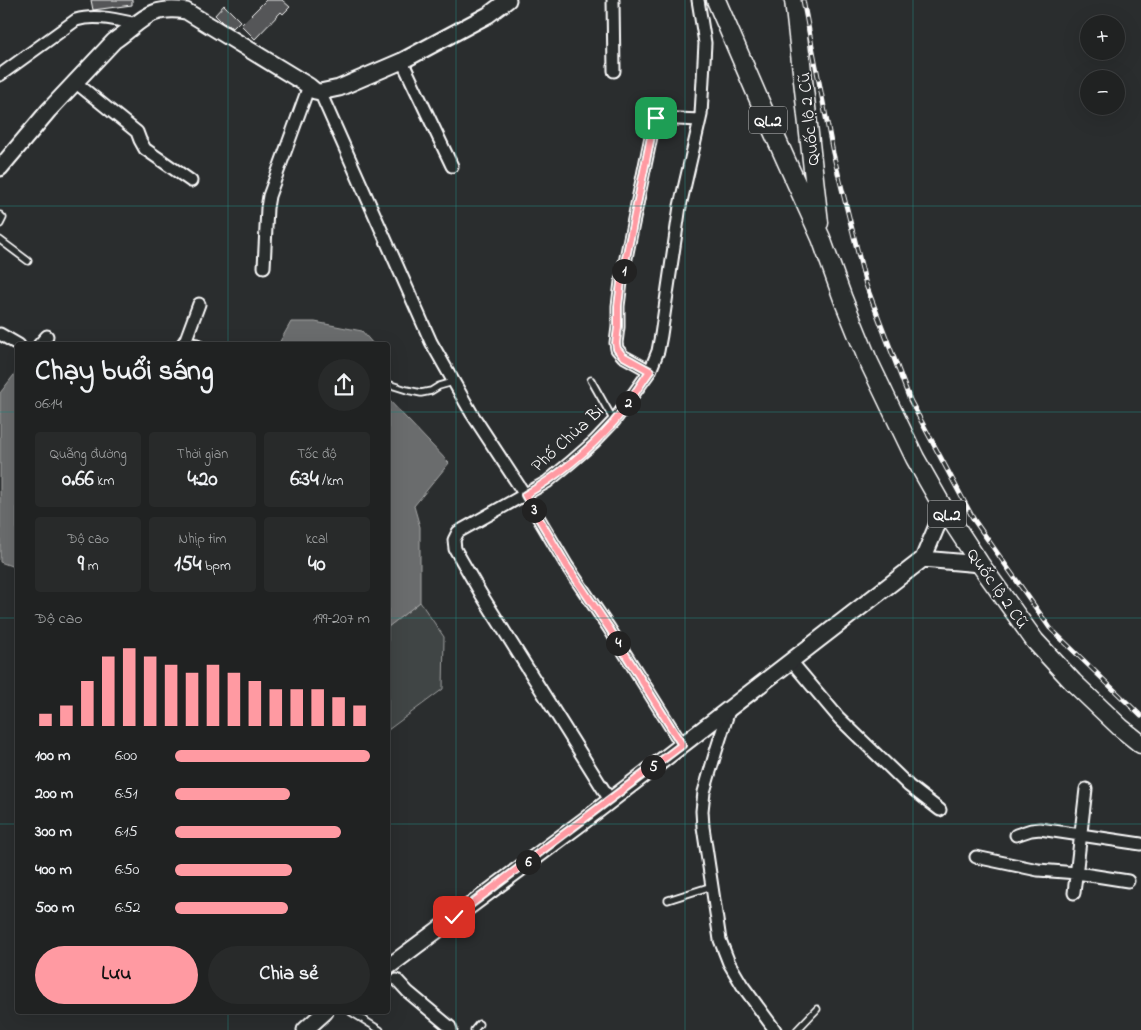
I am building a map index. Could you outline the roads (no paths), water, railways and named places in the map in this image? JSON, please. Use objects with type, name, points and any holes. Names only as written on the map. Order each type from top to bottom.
[{"type":"main road","name":"Quốc lộ 2 Cũ","points":[[716,0],[821,238],[867,358],[915,458],[944,509],[980,564],[1035,641],[1073,682],[1121,728],[1141,744]]},
{"type":"main road","name":"Quốc lộ 2 Cũ","points":[[794,0],[821,238]]},
{"type":"street","points":[[0,168],[48,110],[114,41],[144,18],[161,10],[186,11],[315,89],[339,88],[402,62],[488,15],[508,0]]},
{"type":"street","points":[[613,0],[614,71]]},
{"type":"street","name":"Phố Chùa Bi","points":[[682,745],[609,628],[567,566],[525,495],[547,482],[572,462],[614,421],[650,371],[658,352],[681,201],[701,115],[705,43],[698,0]]},
{"type":"street","points":[[0,75],[76,20],[83,17],[105,18],[137,24]]},
{"type":"street","points":[[402,62],[452,166]]},
{"type":"street","points":[[75,82],[137,132],[145,149],[191,182]]},
{"type":"street","points":[[264,267],[269,196],[315,89]]},
{"type":"street","points":[[315,89],[430,342],[472,414],[525,495],[458,532],[454,540],[455,549],[481,594],[610,800]]},
{"type":"street","points":[[650,371],[623,356],[617,349],[616,343],[618,306],[639,192],[656,118],[700,120]]},
{"type":"street","points":[[184,342],[199,304]]},
{"type":"street","points":[[0,334],[15,343]]},
{"type":"street","points":[[452,1030],[408,992],[390,970],[496,886],[923,559],[944,509]]},
{"type":"street","points":[[923,559],[980,564]]},
{"type":"street","points":[[791,661],[839,718],[909,786],[940,810]]},
{"type":"street","points":[[730,707],[704,792],[702,811],[712,886],[720,940],[729,963],[742,985],[775,1030]]},
{"type":"street","points":[[1074,893],[1086,789]]},
{"type":"street","points":[[1016,836],[1031,830],[1040,829],[1141,844]]},
{"type":"street","points":[[976,857],[1038,870],[1077,873],[1128,881]]},
{"type":"street","points":[[305,1030],[323,1014]]},
{"type":"lane","points":[[0,215],[3,218],[0,224]]},
{"type":"lane","points":[[0,240],[28,261]]},
{"type":"lane","points":[[591,380],[614,421]]},
{"type":"lane","points":[[392,385],[421,393],[453,382]]},
{"type":"lane","points":[[668,900],[712,886]]},
{"type":"lane","points":[[796,1030],[817,1009]]},
{"type":"lane","points":[[354,1014],[380,1030]]},
{"type":"lane","points":[[474,1030],[479,1024]]},
{"type":"railway","points":[[803,0],[833,153],[866,285],[910,400],[974,520],[1050,628],[1141,716]]}]
